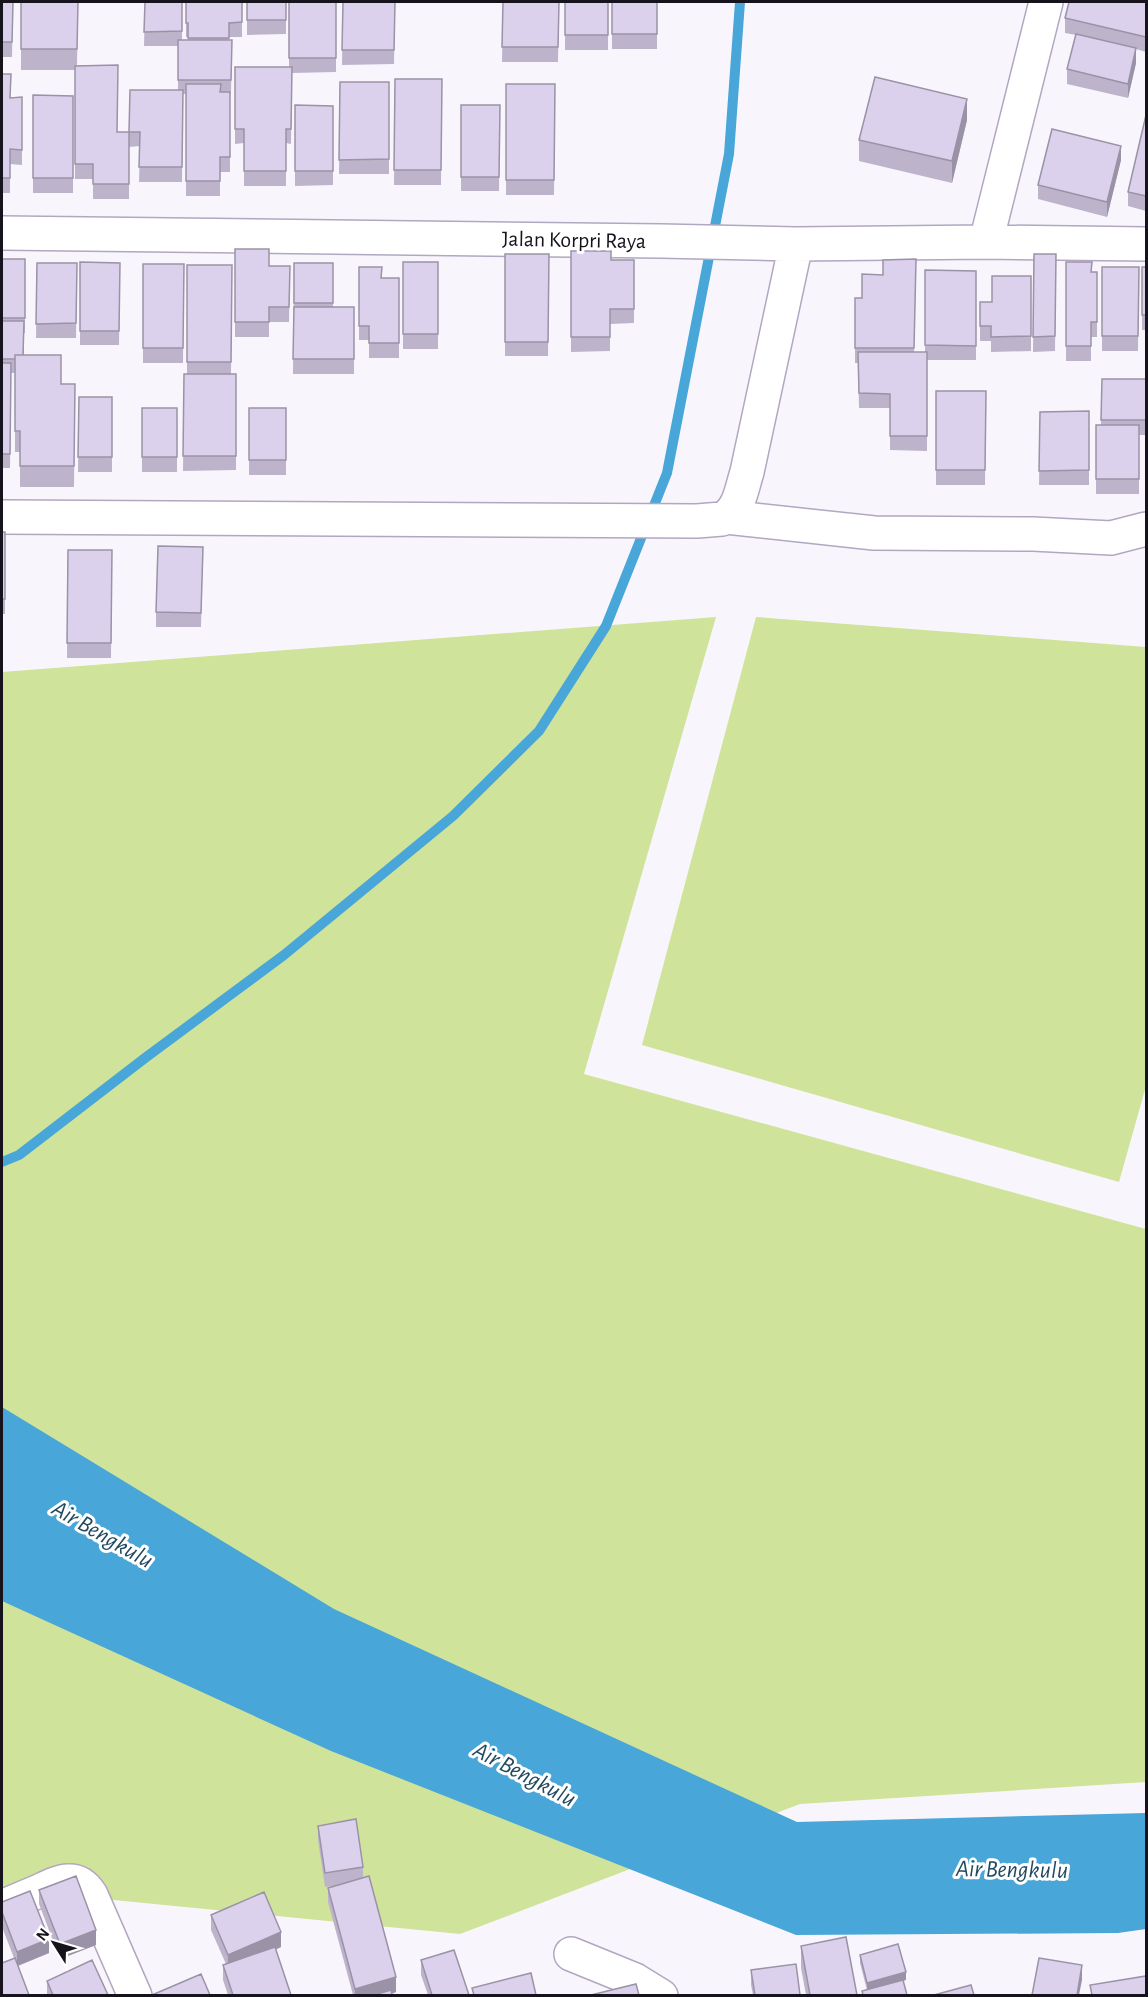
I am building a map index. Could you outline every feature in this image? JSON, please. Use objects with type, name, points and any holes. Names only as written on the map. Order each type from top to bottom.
[{"type":"street","points":[[986,242],[1046,2]]},
{"type":"street","name":"Jalan Korpri Raya","points":[[2,233],[796,244],[986,242],[1146,244]]},
{"type":"street","points":[[2,517],[697,521],[722,519],[732,513],[747,472],[796,244]]},
{"type":"street","points":[[726,517],[874,533],[1033,534],[1111,538],[1146,529]]},
{"type":"street","points":[[2,1907],[62,1881],[77,1882],[83,1885],[91,1895],[135,1995]]},
{"type":"street","points":[[571,1953],[635,1980],[661,1995]]},
{"type":"green space","points":[[716,617],[584,1074],[1146,1229],[1146,1782],[800,1804],[460,1934],[2,1889],[2,672]]},
{"type":"green space","points":[[756,617],[1146,647],[1146,1086],[1119,1182],[642,1045]]},
{"type":"water","name":"Air Bengkulu","points":[[2,1407],[334,1609],[797,1822],[1146,1813],[1146,1929],[1118,1933],[796,1935],[331,1751],[2,1601]]},
{"type":"building","points":[[2,2],[13,2],[12,42],[2,42]]},
{"type":"building","points":[[21,2],[78,2],[77,49],[21,49]]},
{"type":"building","points":[[145,2],[182,2],[182,31],[144,32]]},
{"type":"building","points":[[186,2],[242,2],[242,22],[229,23],[229,38],[188,38]]},
{"type":"building","points":[[247,2],[286,2],[286,20],[247,20]]},
{"type":"building","points":[[289,2],[336,2],[336,58],[289,58]]},
{"type":"building","points":[[343,2],[395,2],[394,50],[342,50]]},
{"type":"building","points":[[503,2],[559,2],[558,47],[502,47]]},
{"type":"building","points":[[565,2],[608,2],[608,35],[565,35]]},
{"type":"building","points":[[612,2],[657,2],[657,34],[612,34]]},
{"type":"building","points":[[1069,2],[1146,2],[1146,37],[1065,18]]},
{"type":"building","points":[[1076,34],[1136,48],[1128,84],[1067,69]]},
{"type":"building","points":[[178,40],[232,40],[231,80],[178,80]]},
{"type":"building","points":[[118,65],[117,132],[129,132],[129,184],[93,184],[93,164],[75,164],[75,66]]},
{"type":"building","points":[[235,67],[292,67],[291,129],[286,129],[286,171],[244,171],[244,129],[235,129]]},
{"type":"building","points":[[2,74],[11,74],[10,98],[22,97],[22,150],[10,149],[10,178],[2,178]]},
{"type":"building","points":[[875,77],[967,99],[952,161],[859,140]]},
{"type":"building","points":[[395,79],[442,79],[441,170],[394,170]]},
{"type":"building","points":[[340,82],[389,82],[389,159],[339,160]]},
{"type":"building","points":[[186,84],[221,84],[220,92],[230,92],[230,157],[220,157],[220,181],[186,181]]},
{"type":"building","points":[[506,84],[555,84],[554,180],[506,180]]},
{"type":"building","points":[[130,90],[183,90],[182,167],[139,167],[140,132],[129,132]]},
{"type":"building","points":[[33,95],[73,96],[73,178],[33,178]]},
{"type":"building","points":[[295,105],[333,106],[333,171],[295,171]]},
{"type":"building","points":[[461,105],[500,105],[499,177],[461,177]]},
{"type":"building","points":[[1146,115],[1146,196],[1128,192]]},
{"type":"building","points":[[1052,129],[1121,146],[1107,202],[1038,185]]},
{"type":"building","points":[[235,249],[269,249],[269,266],[290,266],[289,307],[269,307],[269,322],[235,322]]},
{"type":"building","points":[[571,251],[611,251],[611,260],[634,260],[634,309],[610,309],[610,337],[571,337]]},
{"type":"building","points":[[505,254],[549,254],[548,342],[505,342]]},
{"type":"building","points":[[1034,254],[1056,254],[1055,336],[1033,337]]},
{"type":"building","points":[[2,259],[25,259],[25,318],[2,318]]},
{"type":"building","points":[[916,259],[914,348],[855,348],[855,298],[862,298],[862,274],[883,275],[883,260]]},
{"type":"building","points":[[80,262],[120,263],[119,331],[80,331]]},
{"type":"building","points":[[403,262],[438,262],[438,334],[403,334]]},
{"type":"building","points":[[1066,262],[1092,262],[1091,272],[1097,272],[1097,322],[1091,322],[1091,346],[1066,346]]},
{"type":"building","points":[[37,263],[77,263],[76,323],[36,324]]},
{"type":"building","points":[[294,263],[333,263],[333,303],[294,303]]},
{"type":"building","points":[[143,264],[184,264],[183,348],[143,348]]},
{"type":"building","points":[[187,265],[232,265],[231,362],[187,362]]},
{"type":"building","points":[[359,267],[382,267],[381,278],[399,278],[399,343],[369,343],[369,326],[359,326]]},
{"type":"building","points":[[1102,267],[1139,267],[1138,336],[1102,336]]},
{"type":"building","points":[[1142,267],[1146,267],[1146,315],[1142,315]]},
{"type":"building","points":[[925,270],[976,271],[976,346],[925,345]]},
{"type":"building","points":[[992,276],[1031,276],[1031,336],[991,337],[991,326],[980,326],[980,302],[992,302]]},
{"type":"building","points":[[294,307],[354,307],[354,359],[293,359]]},
{"type":"building","points":[[2,321],[24,321],[23,355],[15,355],[15,359],[2,359]]},
{"type":"building","points":[[858,352],[927,352],[927,436],[890,436],[890,394],[859,393]]},
{"type":"building","points":[[15,355],[61,355],[61,384],[75,384],[74,466],[20,466],[20,431],[15,431]]},
{"type":"building","points":[[2,363],[11,363],[10,454],[2,454]]},
{"type":"building","points":[[184,374],[236,374],[236,456],[183,456]]},
{"type":"building","points":[[1102,379],[1146,379],[1146,420],[1101,420]]},
{"type":"building","points":[[936,391],[986,391],[985,470],[936,470]]},
{"type":"building","points":[[79,397],[112,397],[112,457],[78,457]]},
{"type":"building","points":[[142,408],[177,408],[177,457],[142,457]]},
{"type":"building","points":[[249,408],[286,408],[286,460],[249,460]]},
{"type":"building","points":[[1089,411],[1089,470],[1039,471],[1040,412]]},
{"type":"building","points":[[1096,425],[1139,425],[1139,479],[1096,479]]},
{"type":"building","points":[[2,532],[5,532],[5,599],[2,599]]},
{"type":"building","points":[[158,546],[203,547],[201,613],[156,612]]},
{"type":"building","points":[[68,550],[112,550],[111,643],[67,643]]},
{"type":"building","points":[[356,1819],[363,1867],[325,1873],[318,1826]]},
{"type":"building","points":[[76,1876],[96,1930],[60,1944],[39,1890]]},
{"type":"building","points":[[369,1876],[396,1977],[355,1989],[328,1888]]},
{"type":"building","points":[[30,1891],[49,1939],[17,1952],[2,1912],[2,1902]]},
{"type":"building","points":[[264,1892],[281,1932],[228,1955],[211,1915]]},
{"type":"building","points":[[846,1937],[857,1995],[810,1995],[801,1946]]},
{"type":"building","points":[[898,1944],[906,1972],[867,1983],[860,1955]]},
{"type":"building","points":[[275,1947],[291,1995],[233,1995],[223,1965]]},
{"type":"building","points":[[454,1950],[469,1995],[432,1995],[421,1960]]},
{"type":"building","points":[[15,1958],[29,1995],[2,1995],[2,1963]]},
{"type":"building","points":[[1039,1958],[1082,1965],[1077,1995],[1032,1995]]},
{"type":"building","points":[[92,1960],[108,1995],[53,1995],[47,1981]]},
{"type":"building","points":[[796,1964],[800,1995],[755,1995],[751,1970]]},
{"type":"building","points":[[531,1973],[536,1995],[474,1995],[472,1988]]},
{"type":"building","points":[[201,1974],[210,1995],[152,1995]]},
{"type":"building","points":[[1146,1976],[1146,1995],[1092,1995],[1090,1985]]},
{"type":"building","points":[[903,1980],[907,1995],[863,1995],[862,1991]]},
{"type":"building","points":[[636,1984],[639,1995],[591,1995]]},
{"type":"building","points":[[971,1985],[974,1995],[934,1995]]},
{"type":"building","points":[[391,1990],[392,1995],[374,1995]]},
{"type":"waterway","points":[[2,1162],[19,1155],[284,955],[453,816],[539,731],[606,626],[667,473],[729,154],[740,2]]}]
